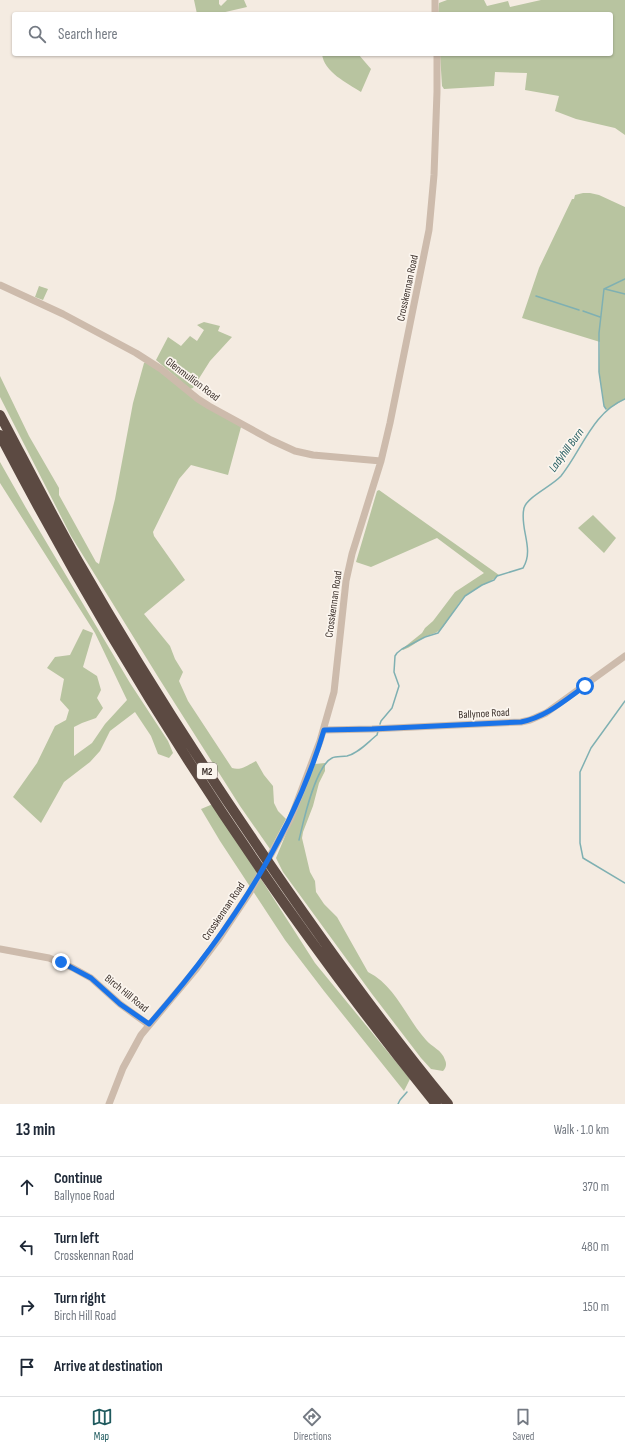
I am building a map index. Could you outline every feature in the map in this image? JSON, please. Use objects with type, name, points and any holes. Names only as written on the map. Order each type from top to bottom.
[{"type":"highway","name":"M2","points":[[0,415],[74,554],[174,721],[219,790],[324,942],[400,1044],[448,1104]]},
{"type":"highway","name":"M2","points":[[0,436],[86,594],[188,759],[237,834],[306,933],[436,1104]]},
{"type":"street","points":[[435,0],[435,12]]},
{"type":"street","name":"Crosskennan Road","points":[[109,1104],[116,1083],[132,1050],[149,1024],[197,968],[218,940],[250,892],[290,818],[324,730],[334,692],[346,581],[352,554],[381,462],[429,230],[434,175],[437,56]]},
{"type":"street","name":"Glenmullion Road","points":[[0,285],[63,314],[136,353],[161,369],[198,399],[284,446],[313,455],[381,462]]},
{"type":"street","name":"Ballynoe Road","points":[[324,730],[521,722],[530,720],[546,714],[625,656]]},
{"type":"street","name":"Birch Hill Road","points":[[0,948],[49,958],[73,968],[91,978],[120,1004],[149,1024]]},
{"type":"green space","points":[[194,0],[219,0],[219,4],[221,6],[227,0],[244,0],[247,7],[225,12],[197,12]]},
{"type":"green space","points":[[447,0],[484,0],[487,6],[508,1],[510,7],[541,0],[625,0],[625,135],[615,128],[576,119],[555,111],[559,96],[525,90],[527,73],[495,72],[494,86],[444,89],[442,86],[440,56],[613,56],[613,12],[438,12],[439,3]]},
{"type":"green space","points":[[323,56],[360,56],[371,69],[361,92],[332,72]]},
{"type":"green space","points":[[590,193],[599,195],[625,207],[625,399],[607,410],[604,406],[599,372],[600,342],[522,318],[539,268],[572,199],[574,199],[575,195]]},
{"type":"green space","points":[[39,286],[48,289],[43,300],[35,297]]},
{"type":"green space","points":[[204,322],[220,326],[218,331],[232,337],[210,361],[193,388],[190,389],[156,360],[168,337],[181,346],[190,336],[197,341],[204,330],[197,325]]},
{"type":"green space","points":[[146,362],[241,427],[228,475],[191,465],[179,479],[153,532],[154,536],[185,580],[144,614],[170,646],[175,659],[183,672],[179,681],[188,701],[232,768],[241,768],[256,761],[264,775],[273,786],[274,803],[278,811],[286,819],[270,849],[240,806],[71,536],[0,397],[0,376],[29,436],[59,488],[59,495],[96,562],[99,564],[115,499],[133,403],[144,363]]},
{"type":"green space","points":[[0,462],[130,683],[168,741],[173,753],[169,758],[158,754],[151,736],[135,712],[110,731],[100,751],[90,762],[64,782],[41,823],[13,797],[37,763],[55,726],[66,720],[69,710],[60,700],[64,679],[47,668],[55,657],[70,655],[83,629],[93,633],[83,667],[97,676],[101,690],[97,698],[103,708],[96,718],[74,727],[74,756],[92,743],[105,724],[127,700],[95,633],[0,483]]},
{"type":"green space","points":[[379,490],[499,575],[465,596],[443,627],[438,631],[424,637],[403,650],[402,649],[422,633],[433,621],[455,592],[484,573],[437,538],[371,567],[356,562],[377,491]]},
{"type":"green space","points":[[593,515],[616,538],[604,553],[578,528]]},
{"type":"green space","points":[[325,763],[325,771],[319,783],[302,838],[310,872],[315,881],[316,892],[324,904],[337,917],[368,972],[386,985],[419,1031],[428,1042],[442,1054],[446,1063],[443,1071],[431,1069],[421,1058],[372,994],[283,872],[276,858],[315,764]]},
{"type":"green space","points":[[213,804],[315,963],[410,1079],[404,1091],[285,940],[220,841],[201,809]]},
{"type":"waterway","points":[[604,289],[625,279]]},
{"type":"waterway","points":[[604,289],[599,333],[599,372],[604,406],[606,409]]},
{"type":"waterway","points":[[605,289],[625,294]]},
{"type":"waterway","points":[[536,296],[579,310]]},
{"type":"waterway","points":[[583,311],[600,317]]},
{"type":"waterway","name":"Ladyhill Burn","points":[[380,724],[392,708],[399,686],[394,672],[395,656],[397,653],[425,637],[438,633],[465,596],[482,585],[494,580],[497,576],[523,568],[528,553],[523,523],[524,508],[526,504],[561,476],[588,433],[604,413],[625,399]]},
{"type":"waterway","points":[[625,701],[591,748],[580,772],[580,843],[583,858],[625,883]]},
{"type":"waterway","name":"Ladyhill Burn","points":[[299,840],[303,821],[315,783],[326,763],[334,757],[351,755],[377,735],[378,731]]},
{"type":"waterway","points":[[398,1104],[407,1092]]},
{"type":"route","points":[[61,962],[91,978],[120,1004],[149,1024],[197,968],[218,940],[250,892],[290,818],[324,730],[521,722],[546,714],[585,686]]}]
